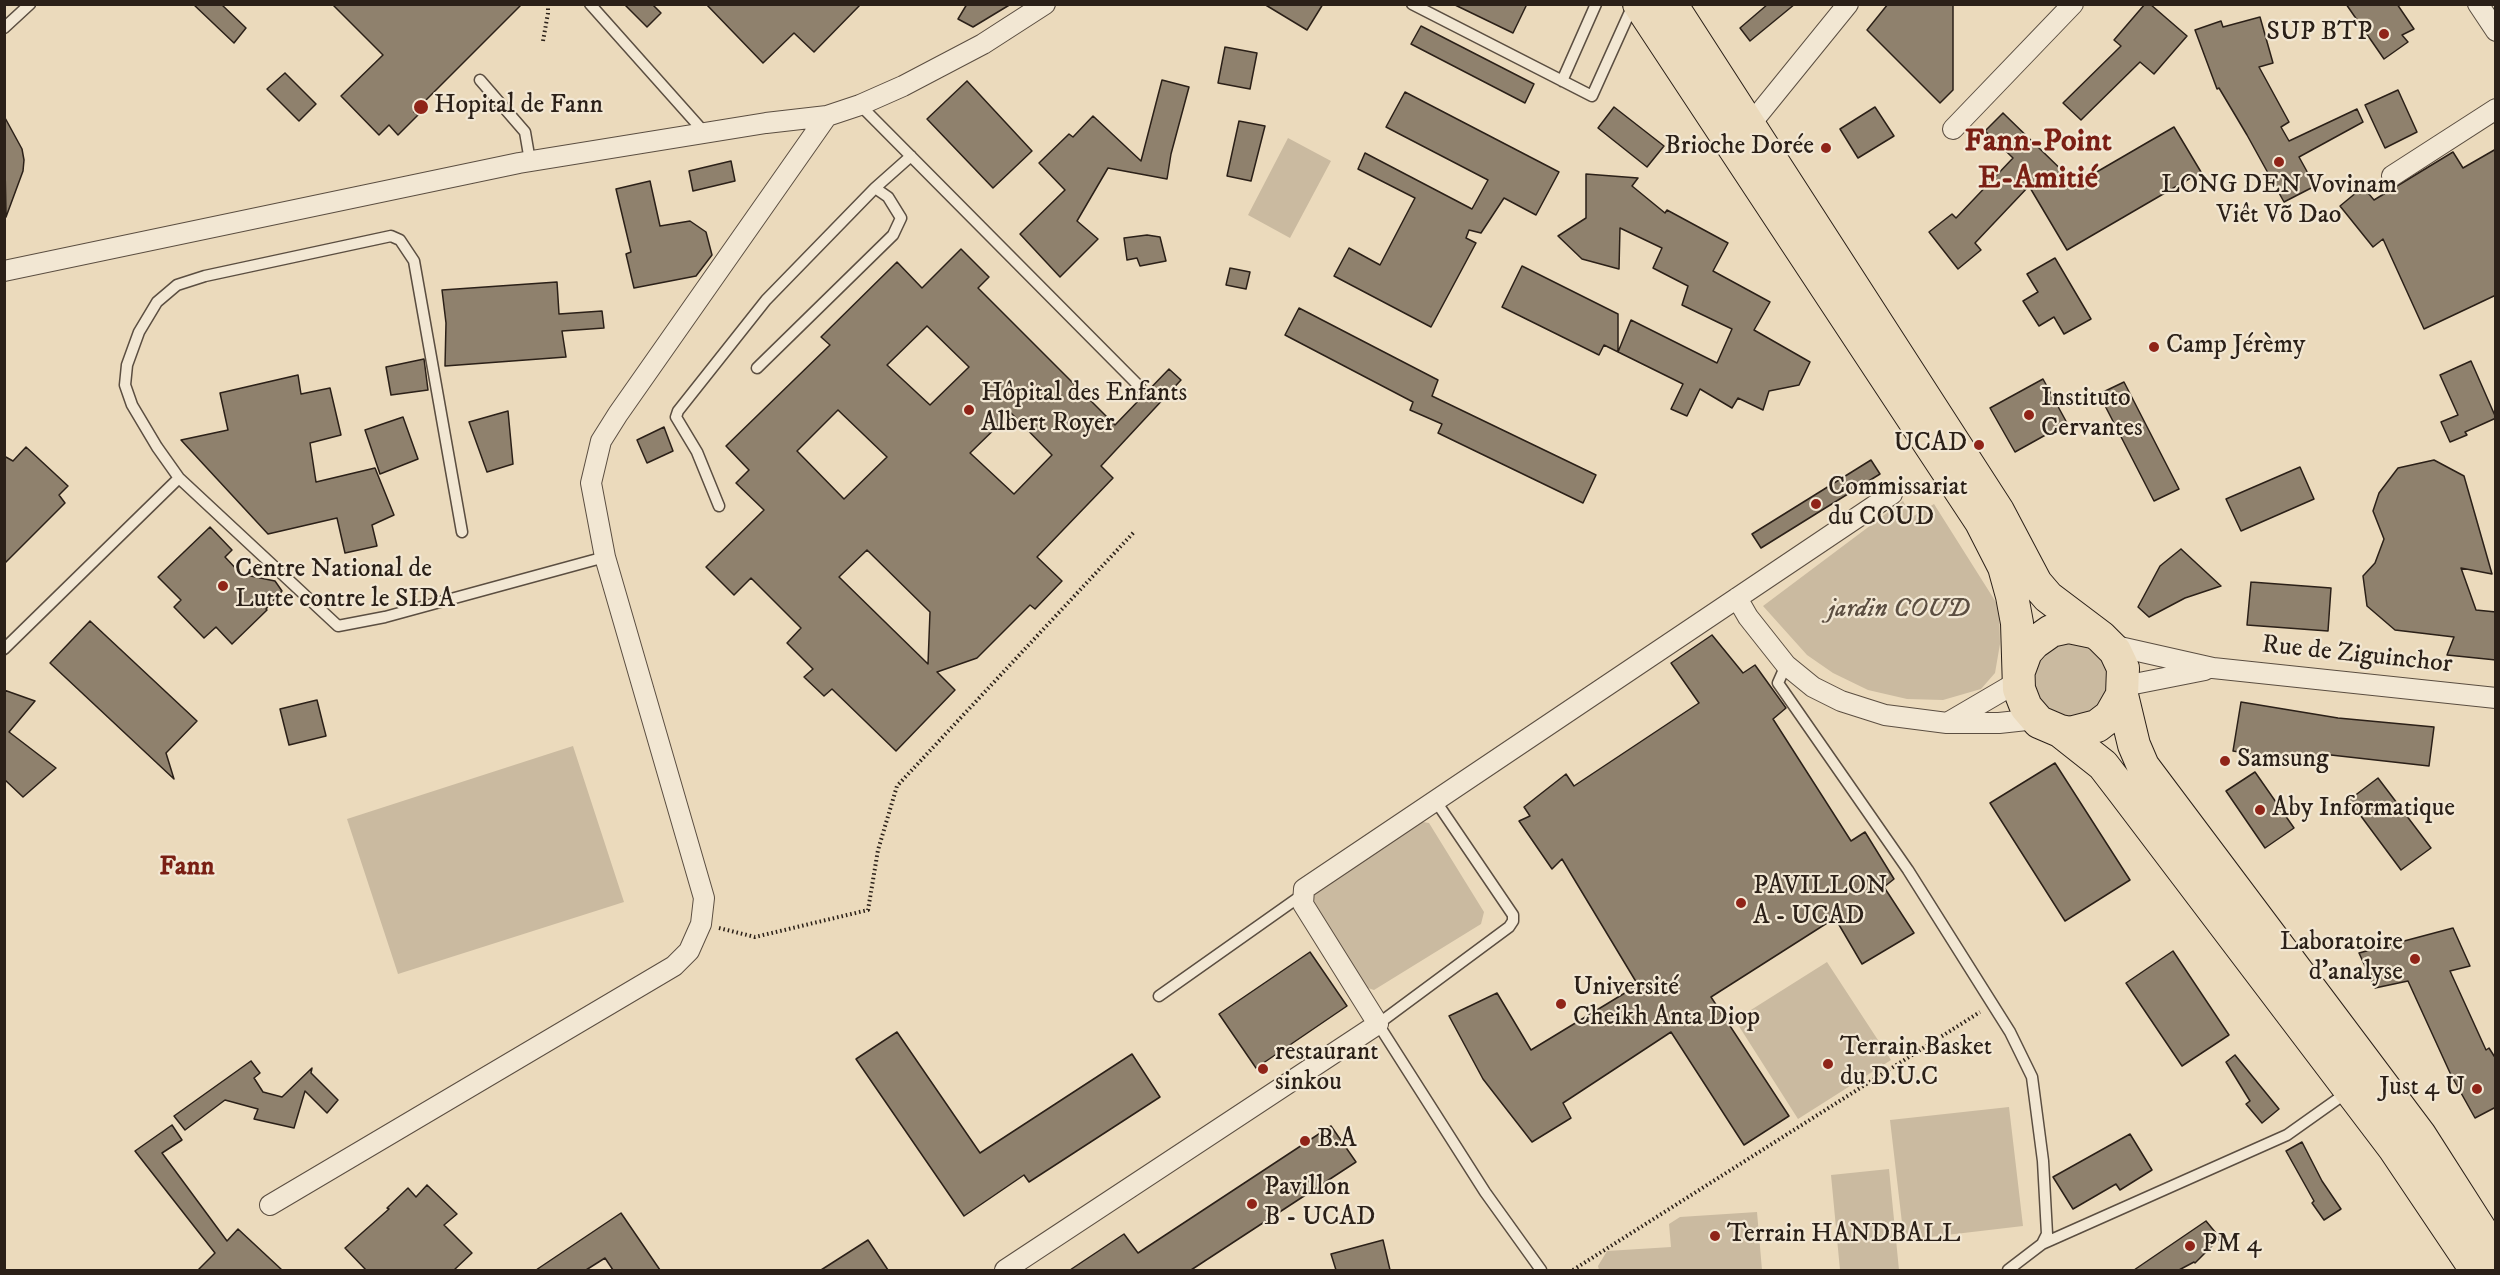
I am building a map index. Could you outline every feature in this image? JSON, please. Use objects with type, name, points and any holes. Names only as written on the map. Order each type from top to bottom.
[{"type":"main road","points":[[1639,4],[1981,522],[2004,567],[2012,596],[2018,623],[2022,699],[2048,725],[2087,751],[2116,782],[2394,1148],[2476,1270]]},
{"type":"main road","points":[[1671,4],[1998,511],[2036,583],[2048,597],[2102,639],[2120,659],[2123,691],[2134,745],[2144,766],[2420,1135],[2496,1254]]},
{"type":"main road","points":[[2019,676],[2026,652],[2051,631],[2069,627],[2102,639]]},
{"type":"main road","points":[[2048,725],[2070,733],[2097,726],[2110,716],[2123,691]]},
{"type":"street","points":[[4,271],[530,161],[827,116],[860,105],[903,86],[975,48],[1045,4]]},
{"type":"street","points":[[1749,126],[1848,4]]},
{"type":"street","points":[[1953,129],[2073,4]]},
{"type":"street","points":[[2478,4],[2496,32]]},
{"type":"street","points":[[2392,176],[2496,109]]},
{"type":"street","points":[[270,1205],[674,966],[688,951],[701,924],[704,898],[605,557],[591,483],[601,441],[624,404],[827,116]]},
{"type":"street","points":[[1005,1270],[1378,1024],[1303,904],[1304,889],[1892,495]]},
{"type":"street","points":[[1737,598],[1748,617],[1786,665],[1813,687],[1841,701],[1867,711],[1907,719],[1947,723],[2048,725]]},
{"type":"street","points":[[2102,639],[2213,668]]},
{"type":"street","points":[[2123,691],[2213,668]]},
{"type":"street","name":"Rue de Ziguinchor","points":[[2213,668],[2496,698]]},
{"type":"street","points":[[1947,723],[2019,676]]},
{"type":"lane","points":[[4,28],[30,4]]},
{"type":"lane","points":[[590,4],[705,133]]},
{"type":"lane","points":[[1412,4],[1592,96],[1633,4]]},
{"type":"lane","points":[[1562,81],[1596,4]]},
{"type":"lane","points":[[480,80],[525,132],[530,161]]},
{"type":"lane","points":[[860,105],[1140,387]]},
{"type":"lane","points":[[719,506],[697,452],[676,417],[678,411],[766,300],[875,188],[910,156]]},
{"type":"lane","points":[[757,368],[893,235],[901,218],[888,197],[875,188]]},
{"type":"lane","points":[[462,532],[414,261],[400,240],[391,236],[205,276],[177,285],[157,302],[139,332],[127,365],[125,385],[132,405],[179,478],[338,626],[385,617],[605,557]]},
{"type":"lane","points":[[4,649],[179,478]]},
{"type":"lane","points":[[1786,665],[1778,683],[1908,870],[2010,1032],[2032,1077],[2043,1161],[2047,1215],[2047,1234],[2042,1244]]},
{"type":"lane","points":[[1435,800],[1513,915],[1513,921],[1509,927],[1378,1024],[1485,1192],[1541,1270]]},
{"type":"lane","points":[[1159,996],[1302,895]]},
{"type":"lane","points":[[2008,1270],[2042,1244],[2287,1135],[2350,1090]]},
{"type":"path","points":[[543,41],[548,4]]},
{"type":"path","points":[[701,924],[755,937],[868,910],[878,850],[897,786],[1135,531]]},
{"type":"path","points":[[1573,1270],[1992,1004]]},
{"type":"green space","points":[[1288,138],[1331,161],[1290,238],[1248,215]]},
{"type":"green space","name":"jardin COUD","points":[[1903,501],[1912,517],[1934,504],[1999,607],[2000,644],[1995,673],[1981,689],[1943,700],[1907,699],[1868,690],[1833,673],[1807,655],[1763,606]]},
{"type":"green space","points":[[2082,642],[2109,664],[2108,698],[2085,718],[2055,716],[2034,694],[2034,665],[2056,643]]},
{"type":"green space","points":[[573,746],[624,902],[398,974],[347,819]]},
{"type":"green space","points":[[1417,821],[1429,823],[1484,912],[1481,924],[1374,990],[1365,987],[1310,902],[1312,891]]},
{"type":"green space","points":[[1827,962],[1891,1060],[1798,1119],[1735,1020]]},
{"type":"green space","points":[[2009,1107],[2023,1226],[1904,1240],[1890,1120]]},
{"type":"green space","points":[[1889,1169],[1899,1270],[1840,1270],[1831,1175]]},
{"type":"green space","name":"Terrain HANDBALL","points":[[1757,1212],[1762,1270],[1599,1270],[1598,1266],[1607,1251],[1671,1247],[1669,1224],[1680,1217]]},
{"type":"building","points":[[193,4],[221,4],[246,28],[234,43]]},
{"type":"building","points":[[332,4],[522,4],[414,112],[418,115],[398,135],[389,125],[379,135],[341,96],[383,55]]},
{"type":"building","points":[[624,4],[652,4],[661,13],[647,27]]},
{"type":"building","points":[[706,4],[861,4],[814,52],[794,33],[763,63]]},
{"type":"building","points":[[967,4],[1011,4],[973,27],[958,19]]},
{"type":"building","points":[[1264,4],[1323,4],[1307,30]]},
{"type":"building","points":[[1453,4],[1527,4],[1513,33]]},
{"type":"building","points":[[1768,4],[1795,4],[1750,41],[1740,28]]},
{"type":"building","points":[[1888,4],[1953,4],[1953,90],[1940,103],[1867,30]]},
{"type":"building","points":[[2145,4],[2150,4],[2187,36],[2154,74],[2140,62],[2081,120],[2063,103],[2121,46],[2114,40]]},
{"type":"building","points":[[2346,4],[2397,4],[2414,29],[2402,35],[2408,42],[2384,59]]},
{"type":"building","points":[[2260,17],[2273,63],[2259,67],[2289,122],[2281,127],[2289,141],[2357,109],[2363,122],[2299,157],[2315,186],[2284,202],[2247,135],[2219,88],[2217,89],[2195,30],[2221,21],[2223,27]]},
{"type":"building","points":[[1421,26],[1534,84],[1525,103],[1411,44]]},
{"type":"building","points":[[1225,47],[1257,53],[1250,89],[1218,83]]},
{"type":"building","points":[[285,73],[316,104],[299,121],[267,89]]},
{"type":"building","points":[[1162,80],[1189,87],[1171,154],[1167,179],[1108,168],[1077,221],[1098,239],[1060,277],[1020,234],[1065,190],[1039,163],[1069,134],[1073,137],[1093,116],[1141,161]]},
{"type":"building","points":[[967,81],[1032,151],[993,188],[927,119]]},
{"type":"building","points":[[2398,90],[2417,132],[2385,148],[2365,105]]},
{"type":"building","points":[[1405,92],[1559,172],[1536,215],[1504,198],[1481,233],[1469,230],[1466,238],[1476,243],[1431,327],[1334,276],[1349,248],[1380,265],[1415,198],[1358,169],[1365,153],[1472,209],[1488,180],[1386,127]]},
{"type":"building","points":[[1614,107],[1664,146],[1647,167],[1598,128]]},
{"type":"building","points":[[1875,107],[1894,136],[1858,158],[1840,129]]},
{"type":"building","points":[[2003,113],[2076,184],[2174,127],[2201,172],[2067,250],[2029,186],[1975,243],[1981,250],[1958,269],[1929,232],[1952,214],[1956,218],[2013,158],[1985,131]]},
{"type":"building","points":[[4,116],[22,149],[24,160],[23,171],[6,217]]},
{"type":"building","points":[[1239,121],[1265,126],[1251,181],[1227,176]]},
{"type":"building","points":[[2496,149],[2496,295],[2424,329],[2383,239],[2373,247],[2340,206],[2363,187],[2374,200],[2453,152],[2463,168]]},
{"type":"building","points":[[731,161],[735,181],[693,191],[689,171]]},
{"type":"building","points":[[1586,174],[1638,178],[1632,186],[1665,213],[1667,210],[1728,243],[1713,271],[1770,302],[1754,330],[1810,362],[1799,385],[1769,391],[1763,410],[1738,398],[1732,408],[1700,389],[1687,416],[1671,409],[1683,384],[1618,352],[1631,320],[1717,363],[1732,329],[1682,305],[1688,286],[1653,268],[1662,248],[1620,228],[1619,269],[1582,259],[1558,236],[1586,218]]},
{"type":"building","points":[[650,181],[660,226],[690,221],[706,232],[712,255],[696,276],[634,288],[626,254],[631,252],[616,189]]},
{"type":"building","points":[[1147,235],[1160,237],[1166,261],[1140,266],[1137,258],[1127,260],[1124,238]]},
{"type":"building","points":[[961,249],[989,277],[978,288],[1115,425],[1169,369],[1181,380],[1101,466],[1113,478],[1037,557],[1062,581],[1035,609],[1030,605],[977,658],[937,672],[955,690],[896,751],[832,689],[824,696],[804,677],[813,669],[787,643],[801,628],[751,578],[734,595],[706,567],[764,510],[736,483],[749,470],[726,446],[830,345],[821,337],[897,262],[922,288]],"holes":[[[927,326],[969,367],[930,405],[887,365]],[[838,410],[887,457],[844,499],[797,451]],[[1011,413],[1052,455],[1014,494],[970,453]],[[867,550],[930,612],[928,664],[839,577]]]},
{"type":"building","points":[[2055,258],[2091,319],[2064,334],[2054,317],[2039,326],[2023,301],[2038,292],[2027,274]]},
{"type":"building","points":[[1522,266],[1618,314],[1618,352],[1604,345],[1599,355],[1502,307]]},
{"type":"building","points":[[1230,268],[1250,272],[1246,289],[1226,285]]},
{"type":"building","points":[[557,282],[559,314],[602,311],[604,328],[562,331],[566,357],[445,366],[446,323],[442,290]]},
{"type":"building","points":[[1299,308],[1438,380],[1432,396],[1596,475],[1583,503],[1438,433],[1442,424],[1410,410],[1413,402],[1285,335]]},
{"type":"building","points":[[424,359],[428,390],[391,395],[386,367]]},
{"type":"building","points":[[2471,361],[2496,418],[2465,432],[2467,435],[2450,442],[2441,422],[2458,415],[2440,375]]},
{"type":"building","points":[[298,375],[301,394],[330,388],[341,435],[310,443],[316,482],[375,468],[394,515],[372,525],[377,546],[345,553],[337,518],[268,534],[181,440],[228,430],[220,393]]},
{"type":"building","name":"Instituto Cervantes","points":[[2043,379],[2067,423],[2015,452],[1990,408]]},
{"type":"building","points":[[2124,382],[2179,489],[2154,501],[2099,394]]},
{"type":"building","points":[[508,411],[513,464],[487,472],[469,422]]},
{"type":"building","points":[[403,417],[418,459],[380,474],[365,430]]},
{"type":"building","points":[[664,427],[673,451],[647,463],[637,440]]},
{"type":"building","points":[[26,447],[68,486],[59,495],[65,503],[4,564],[4,456],[13,461]]},
{"type":"building","name":"Commissariat du COUD","points":[[1871,460],[1880,474],[1761,548],[1752,534]]},
{"type":"building","points":[[2434,460],[2464,476],[2492,574],[2461,568],[2476,610],[2496,612],[2496,660],[2447,655],[2454,637],[2395,630],[2367,606],[2363,576],[2375,563],[2384,539],[2373,511],[2379,493],[2398,468]]},
{"type":"building","points":[[2300,467],[2314,499],[2241,531],[2226,499]]},
{"type":"building","name":"Centre National de Lutte contre le SIDA","points":[[210,527],[232,550],[225,557],[241,574],[275,581],[282,591],[267,610],[232,644],[216,627],[204,638],[174,607],[181,600],[158,577]]},
{"type":"building","points":[[2181,549],[2221,586],[2185,598],[2149,617],[2138,607],[2160,566]]},
{"type":"building","points":[[2251,582],[2331,588],[2328,631],[2247,625]]},
{"type":"building","points":[[90,621],[197,721],[166,753],[174,779],[50,663]]},
{"type":"building","name":"PAVILLON A - UCAD","points":[[1712,635],[1743,673],[1755,665],[1786,708],[1773,719],[1851,841],[1865,832],[1894,879],[1884,887],[1914,933],[1862,964],[1835,918],[1711,997],[1789,1116],[1744,1145],[1671,1032],[1563,1103],[1571,1118],[1532,1142],[1483,1079],[1449,1016],[1497,993],[1531,1050],[1638,985],[1562,859],[1552,869],[1519,821],[1530,816],[1524,807],[1566,774],[1574,786],[1699,703],[1671,663]]},
{"type":"building","points":[[4,690],[35,701],[9,732],[56,768],[23,797],[4,779]]},
{"type":"building","points":[[317,700],[326,736],[289,745],[280,709]]},
{"type":"building","points":[[2241,702],[2338,718],[2434,727],[2429,766],[2322,754],[2320,766],[2233,751]]},
{"type":"building","points":[[2055,763],[2130,880],[2065,921],[1990,803]]},
{"type":"building","name":"Aby Informatique","points":[[2255,772],[2294,828],[2265,848],[2226,791]]},
{"type":"building","points":[[2378,778],[2431,848],[2401,870],[2349,800]]},
{"type":"building","points":[[2453,928],[2470,966],[2450,971],[2486,1050],[2489,1048],[2496,1059],[2496,1107],[2475,1118],[2451,1075],[2408,981],[2375,988],[2359,953]]},
{"type":"building","points":[[2173,951],[2229,1035],[2182,1066],[2126,983]]},
{"type":"building","points":[[1310,952],[1347,1006],[1256,1068],[1219,1014]]},
{"type":"building","points":[[897,1032],[980,1153],[1132,1054],[1160,1097],[1029,1182],[1024,1175],[964,1216],[856,1059]]},
{"type":"building","points":[[2235,1055],[2279,1109],[2262,1123],[2246,1104],[2250,1101],[2226,1062]]},
{"type":"building","points":[[251,1061],[260,1073],[254,1078],[263,1092],[282,1097],[312,1068],[311,1073],[338,1100],[327,1113],[305,1091],[294,1128],[254,1119],[258,1109],[225,1100],[185,1130],[174,1116]]},
{"type":"building","points":[[172,1125],[182,1140],[162,1153],[227,1241],[238,1229],[282,1270],[198,1270],[215,1253],[135,1151]]},
{"type":"building","name":"Pavillon B - UCAD","points":[[1331,1126],[1356,1162],[1191,1270],[1070,1270],[1124,1234],[1138,1253]]},
{"type":"building","points":[[2130,1134],[2152,1170],[2120,1190],[2116,1184],[2073,1209],[2053,1177]]},
{"type":"building","points":[[2302,1142],[2322,1181],[2341,1209],[2324,1220],[2312,1203],[2314,1201],[2286,1151]]},
{"type":"building","points":[[427,1185],[457,1214],[444,1225],[472,1253],[454,1270],[366,1270],[345,1248],[389,1209],[387,1208],[408,1188],[416,1197]]},
{"type":"building","points":[[621,1213],[660,1270],[613,1270],[605,1258],[586,1270],[536,1270]]},
{"type":"building","name":"PM 4","points":[[2206,1221],[2220,1238],[2195,1263],[2179,1270],[2134,1270]]},
{"type":"building","points":[[868,1240],[888,1270],[821,1270]]},
{"type":"building","points":[[1383,1240],[1390,1270],[1336,1270],[1331,1254]]},
{"type":"place","name":"SUP BTP","points":[[2384,34]]},
{"type":"place","name":"Hopital de Fann","points":[[421,107]]},
{"type":"place","name":"Brioche Dorée","points":[[1826,148]]},
{"type":"place","name":"LONG DEN Vovinam Viêt Võ Dao","points":[[2279,162]]},
{"type":"place","name":"Camp Jérèmy","points":[[2154,347]]},
{"type":"place","name":"Hôpital des Enfants Albert Royer","points":[[969,410]]},
{"type":"place","name":"Instituto Cervantes","points":[[2029,415]]},
{"type":"place","name":"UCAD","points":[[1979,445]]},
{"type":"place","name":"Commissariat du COUD","points":[[1816,504]]},
{"type":"place","name":"Centre National de Lutte contre le SIDA","points":[[223,586]]},
{"type":"place","name":"Samsung","points":[[2225,761]]},
{"type":"place","name":"Aby Informatique","points":[[2260,810]]},
{"type":"place","name":"PAVILLON A - UCAD","points":[[1741,903]]},
{"type":"place","name":"Laboratoire d'analyse","points":[[2415,959]]},
{"type":"place","name":"Université Cheikh Anta Diop","points":[[1561,1004]]},
{"type":"place","name":"Terrain Basket du D.U.C","points":[[1828,1064]]},
{"type":"place","name":"restaurant sinkou","points":[[1263,1069]]},
{"type":"place","name":"Just 4 U","points":[[2477,1089]]},
{"type":"place","name":"B.A","points":[[1305,1141]]},
{"type":"place","name":"Pavillon B - UCAD","points":[[1252,1204]]},
{"type":"place","name":"Terrain HANDBALL","points":[[1715,1236]]},
{"type":"place","name":"PM 4","points":[[2190,1246]]},
{"type":"district","name":"Fann-Point E-Amitié","points":[[2038,162]]},
{"type":"district","name":"Fann","points":[[187,868]]}]
